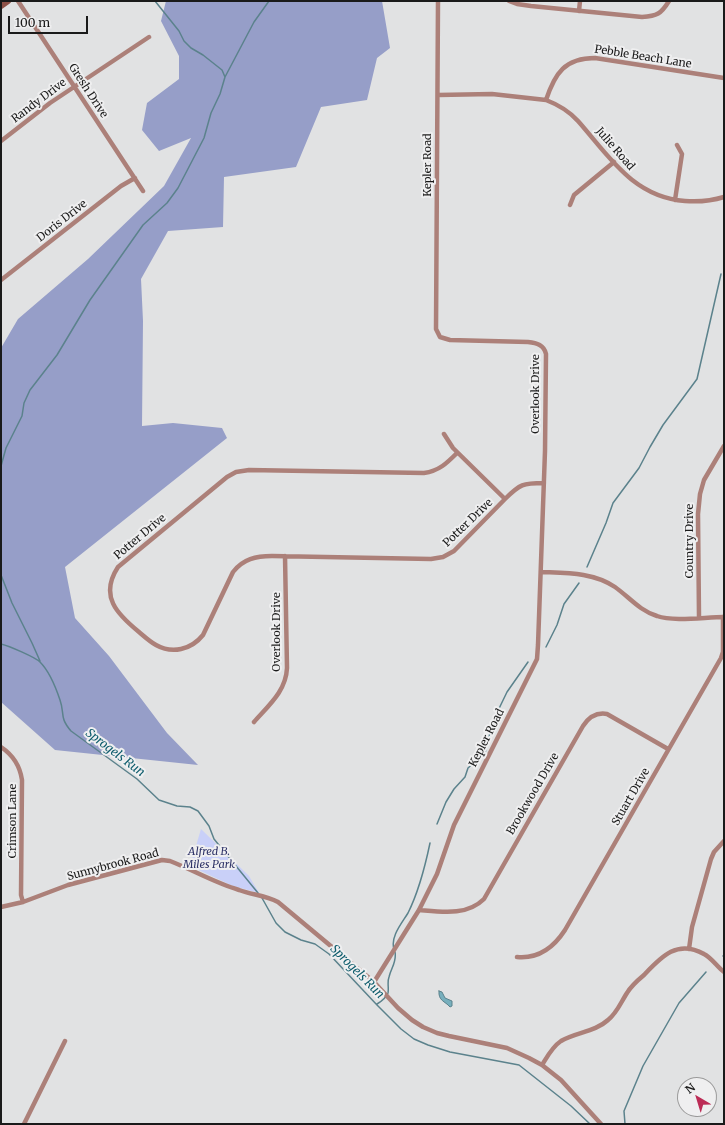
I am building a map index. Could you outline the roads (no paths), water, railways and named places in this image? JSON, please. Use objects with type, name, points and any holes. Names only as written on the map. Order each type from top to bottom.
[{"type":"street","points":[[1,6],[8,1]]},
{"type":"street","name":"Gresh Drive","points":[[18,1],[143,191]]},
{"type":"street","name":"Kepler Road","points":[[436,329],[438,1]]},
{"type":"street","points":[[509,1],[522,5],[642,17],[654,16],[663,10],[669,1]]},
{"type":"street","points":[[579,11],[580,1]]},
{"type":"street","name":"Randy Drive","points":[[1,142],[50,103],[149,37]]},
{"type":"street","name":"Pebble Beach Lane","points":[[546,100],[554,80],[560,71],[574,61],[585,58],[595,58],[724,78]]},
{"type":"street","points":[[438,95],[492,94],[546,100]]},
{"type":"street","name":"Julie Road","points":[[546,100],[571,113],[625,176],[643,189],[675,200],[705,201],[724,197]]},
{"type":"street","points":[[675,200],[682,154],[677,145]]},
{"type":"street","points":[[570,205],[574,195],[614,162]]},
{"type":"street","name":"Doris Drive","points":[[1,280],[121,186],[135,178]]},
{"type":"street","name":"Overlook Drive","points":[[436,329],[440,337],[450,340],[528,342],[540,345],[544,349],[546,354],[547,374],[544,483]]},
{"type":"street","points":[[444,434],[449,444],[457,453],[505,499]]},
{"type":"street","name":"Country Drive","points":[[699,617],[698,530],[700,494],[704,480],[724,446]]},
{"type":"street","name":"Potter Drive","points":[[457,453],[439,469],[424,473],[249,470],[236,472],[227,477],[122,564],[113,575],[110,586],[110,597],[114,607],[121,616],[153,643],[165,649],[174,650],[183,648],[195,643],[204,633],[231,576],[237,567],[245,561],[255,557],[285,556],[443,557],[461,545],[505,499],[520,486],[531,483],[544,483]]},
{"type":"street","name":"Kepler Road","points":[[374,982],[419,910],[436,874],[454,825],[537,659],[544,483]]},
{"type":"street","name":"Overlook Drive","points":[[254,722],[280,692],[285,680],[285,556]]},
{"type":"street","points":[[541,572],[573,573],[598,579],[614,587],[639,606],[658,616],[673,618],[724,617]]},
{"type":"street","name":"Stuart Drive","points":[[517,957],[525,958],[539,954],[551,947],[558,940],[722,656],[724,617]]},
{"type":"street","name":"Brookwood Drive","points":[[419,910],[451,912],[466,910],[476,906],[484,899],[585,722],[591,716],[607,714],[668,749]]},
{"type":"street","name":"Crimson Lane","points":[[1,747],[13,758],[20,770],[22,780],[21,895],[23,902]]},
{"type":"street","points":[[690,949],[692,927],[709,865],[714,852],[724,841]]},
{"type":"street","name":"Sunnybrook Road","points":[[1,906],[23,902],[68,885],[164,860],[172,862],[222,884],[252,894],[267,897],[283,906],[374,982],[405,1015],[430,1030],[449,1036],[515,1050],[542,1065],[561,1080],[601,1124]]},
{"type":"street","points":[[542,1065],[552,1050],[560,1042],[599,1026],[611,1018],[630,988],[666,954],[679,949],[690,949],[706,955],[724,972]]},
{"type":"street","points":[[24,1124],[65,1041]]},
{"type":"waterway","points":[[155,1],[179,31],[184,41],[191,48],[203,55],[222,70],[225,77]]},
{"type":"waterway","points":[[1,466],[6,448],[22,416],[24,403],[30,390],[57,355],[90,300],[143,225],[167,203],[178,188],[204,138],[211,113],[220,94],[225,77],[254,22],[269,1]]},
{"type":"waterway","points":[[587,567],[613,503],[639,468],[663,425],[697,379],[721,274]]},
{"type":"waterway","points":[[1,575],[12,603],[40,661]]},
{"type":"waterway","points":[[546,647],[557,625],[564,604],[579,583]]},
{"type":"waterway","name":"Sprogels Run","points":[[1,644],[16,649],[40,662],[54,685],[65,722],[71,731],[137,779],[159,800],[177,806],[190,807],[198,811],[209,826],[214,839],[258,893]]},
{"type":"waterway","points":[[437,824],[446,802],[454,789],[465,777],[468,768],[485,753],[493,721],[507,692],[528,662]]},
{"type":"waterway","points":[[394,949],[393,944],[395,935],[408,913],[415,896],[424,870],[430,843]]},
{"type":"waterway","name":"Sprogels Run","points":[[262,898],[276,923],[285,932],[301,940],[315,944],[329,954],[377,1005],[401,1029],[414,1039],[450,1052],[519,1065],[571,1106],[590,1124]]},
{"type":"waterway","points":[[377,1004],[384,999],[388,993],[388,979],[395,962],[395,952]]},
{"type":"waterway","points":[[625,1124],[624,1111],[643,1066],[679,1003],[706,972]]},
{"type":"park label","name":"Alfred B. Miles Park","points":[[209,858]]}]
